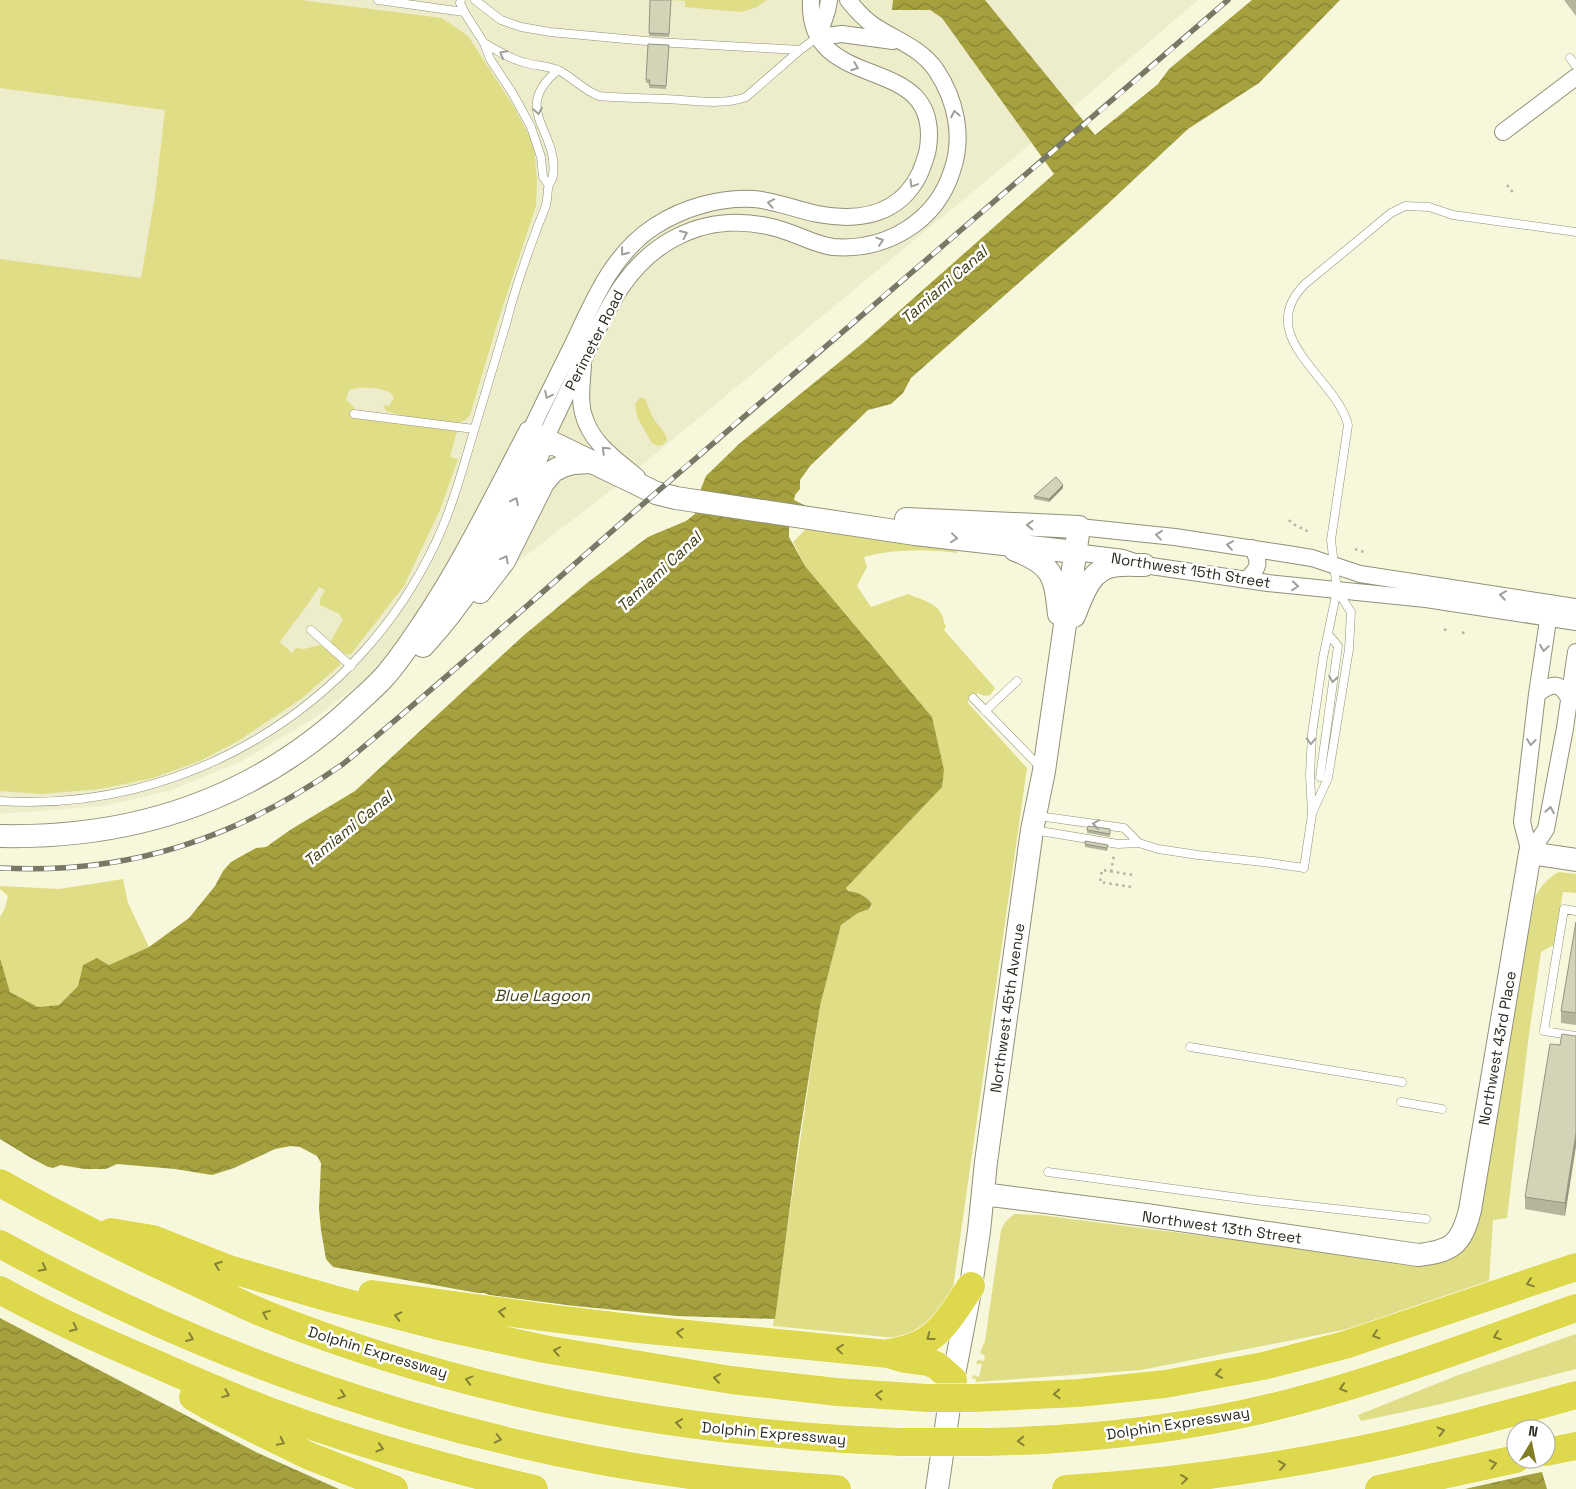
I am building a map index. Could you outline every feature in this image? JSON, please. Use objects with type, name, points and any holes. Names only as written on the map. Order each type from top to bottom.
[{"type":"highway","name":"Dolphin Expressway","points":[[0,1183],[81,1227],[263,1313],[374,1353],[499,1388],[581,1406],[679,1423],[788,1436],[902,1442],[986,1442],[1058,1439],[1130,1433],[1180,1426],[1256,1411],[1363,1382],[1576,1308]]},
{"type":"highway","points":[[81,1227],[152,1239],[220,1266],[281,1285],[456,1330],[623,1363],[712,1377],[802,1389],[928,1398],[974,1398],[1079,1393],[1165,1384],[1263,1366],[1345,1345],[1576,1267]]},
{"type":"highway","points":[[0,1244],[84,1289],[211,1347],[337,1393],[437,1424],[534,1447],[653,1470],[837,1489]]},
{"type":"highway","points":[[281,1285],[348,1290],[638,1329],[888,1354],[927,1362],[936,1366],[954,1380]]},
{"type":"highway","points":[[888,1354],[913,1347],[934,1335],[952,1315],[971,1286]]},
{"type":"highway","points":[[0,1290],[66,1324],[227,1395],[312,1426],[422,1460],[534,1489]]},
{"type":"highway","points":[[101,1340],[210,1407],[309,1456],[394,1489]]},
{"type":"highway","points":[[1066,1489],[1174,1480],[1300,1462],[1439,1432],[1576,1395]]},
{"type":"highway","points":[[1379,1489],[1506,1461]]},
{"type":"street","name":"Perimeter Road","points":[[385,676],[409,660],[424,645],[456,606],[488,556],[537,436],[610,270],[630,244],[678,213],[702,205],[728,200],[754,199],[819,214],[856,218],[891,207],[907,195],[920,172],[928,149],[929,130],[927,117],[921,104],[914,95],[901,85],[888,78],[848,64],[836,57],[818,37],[810,12],[811,0]]},
{"type":"street","points":[[829,0],[818,37],[842,34],[858,35],[908,44]]},
{"type":"street","name":"Perimeter Road","points":[[0,836],[49,836],[107,830],[155,819],[213,799],[244,784],[306,746],[330,728],[385,676],[414,638],[452,581],[584,358],[611,302],[631,274],[656,250],[692,230],[710,225],[749,222],[788,232],[821,245],[865,246],[896,236],[925,217],[938,201],[948,183],[954,165],[958,147],[958,127],[952,102],[946,86],[924,56],[908,44],[872,24],[860,15],[848,0]]},
{"type":"street","points":[[1503,132],[1576,77]]},
{"type":"street","points":[[584,358],[583,412],[593,436],[602,449],[666,496]]},
{"type":"street","name":"Northwest 15th Street","points":[[537,436],[666,496],[915,534],[1124,558],[1144,565],[1246,580],[1550,610],[1576,607]]},
{"type":"street","points":[[424,645],[466,609],[504,561],[543,483],[553,471],[573,463],[590,462]]},
{"type":"street","name":"Northwest 15th Street","points":[[805,518],[912,520],[1079,527],[1175,537],[1312,558],[1360,574],[1550,610],[1576,622]]},
{"type":"street","name":"Northwest 45th Avenue","points":[[937,1489],[971,1286],[986,1162],[1034,823],[1044,771],[1079,527]]},
{"type":"street","points":[[993,542],[1035,558],[1042,562],[1049,571],[1055,585],[1062,648]]},
{"type":"street","points":[[1246,580],[1255,572],[1257,565],[1258,558],[1252,548]]},
{"type":"street","points":[[1062,648],[1082,595],[1094,576],[1114,566],[1144,565]]},
{"type":"street","name":"Northwest 43rd Place","points":[[1457,1241],[1466,1226],[1470,1210],[1530,853],[1522,822],[1537,694],[1550,610]]},
{"type":"street","name":"Northwest 43rd Place","points":[[1530,853],[1546,830],[1576,652]]},
{"type":"street","points":[[1537,694],[1548,686],[1555,686],[1563,688],[1569,698]]},
{"type":"street","points":[[1530,853],[1576,860]]},
{"type":"street","name":"Northwest 13th Street","points":[[983,1194],[1146,1215],[1418,1255],[1440,1252],[1457,1241]]},
{"type":"lane","points":[[378,0],[464,12]]},
{"type":"lane","points":[[461,0],[460,3],[464,12],[484,43],[490,59],[532,127],[541,157],[543,177],[549,186]]},
{"type":"lane","points":[[475,0],[501,20],[521,27],[550,32],[657,42],[800,50]]},
{"type":"lane","points":[[484,43],[501,54],[517,61],[558,70],[579,83],[586,90],[599,96],[728,101],[746,97],[800,50],[818,37]]},
{"type":"lane","points":[[1570,58],[1576,66]]},
{"type":"lane","points":[[0,801],[47,802],[101,796],[138,789],[194,771],[243,748],[287,721],[351,666],[378,635],[396,611],[426,563],[449,511],[514,296],[553,177],[548,140],[537,111],[536,100],[541,87],[558,70]]},
{"type":"lane","points":[[1034,823],[1118,844],[1139,843],[1158,849],[1304,868],[1312,814],[1310,775],[1312,734],[1337,590],[1331,540],[1348,425],[1340,407],[1294,345],[1288,328],[1289,312],[1300,290],[1391,213],[1404,206],[1429,207],[1461,216],[1576,232]]},
{"type":"lane","points":[[354,414],[474,429]]},
{"type":"lane","points":[[1312,814],[1328,778],[1349,649],[1351,612],[1337,590]]},
{"type":"lane","points":[[311,630],[351,666]]},
{"type":"lane","points":[[1320,777],[1338,646],[1328,634]]},
{"type":"lane","points":[[984,711],[1017,681]]},
{"type":"lane","points":[[973,698],[1044,771]]},
{"type":"lane","points":[[1034,823],[1124,828],[1139,843]]},
{"type":"lane","points":[[1576,910],[1564,909],[1544,1031],[1576,1036]]},
{"type":"lane","points":[[1190,1047],[1402,1082]]},
{"type":"lane","points":[[1401,1102],[1442,1109]]},
{"type":"lane","points":[[1048,1172],[1255,1200],[1426,1219]]},
{"type":"path","points":[[1506,185],[1515,194]]},
{"type":"path","points":[[1289,520],[1294,526],[1303,528],[1310,533]]},
{"type":"path","points":[[1355,549],[1367,553]]},
{"type":"path","points":[[1445,631],[1446,625]]},
{"type":"path","points":[[1463,634],[1464,628]]},
{"type":"path","points":[[1111,872],[1114,856]]},
{"type":"path","points":[[1131,887],[1100,882],[1102,870],[1133,875]]},
{"type":"shaded area","points":[[0,0],[1198,0],[1021,152],[614,488],[316,717],[242,761],[169,791],[103,806],[0,814]]},
{"type":"shaded area","points":[[0,0],[301,0],[442,18],[468,36],[514,107],[534,145],[537,181],[536,206],[499,318],[470,415],[461,422],[443,423],[392,413],[386,411],[383,405],[389,406],[394,398],[391,393],[380,389],[360,388],[349,390],[346,400],[354,407],[353,417],[457,431],[450,457],[458,459],[440,510],[404,586],[351,654],[347,655],[330,643],[343,619],[338,613],[320,605],[320,599],[325,590],[319,587],[280,642],[292,653],[296,648],[304,649],[320,645],[339,658],[340,665],[301,699],[238,741],[200,761],[153,778],[100,789],[42,794],[0,791],[0,259],[141,278],[155,196],[165,110],[0,88]]},
{"type":"shaded area","points":[[670,0],[767,0],[757,7],[741,12],[685,7],[685,1]]},
{"type":"shaded area","points":[[640,398],[644,398],[652,416],[665,433],[667,440],[663,445],[658,446],[652,443],[637,417],[635,404]]},
{"type":"shaded area","points":[[807,528],[956,549],[957,553],[910,550],[864,557],[867,567],[857,586],[871,607],[908,594],[936,607],[946,626],[944,630],[995,688],[990,695],[984,696],[978,693],[967,702],[1027,768],[952,1295],[948,1304],[914,1334],[897,1338],[773,1326],[820,1006],[841,925],[858,913],[871,908],[872,904],[865,897],[848,891],[846,888],[944,774],[932,717],[805,566],[793,542]]},
{"type":"shaded area","points":[[1559,872],[1576,874],[1576,893],[1563,892],[1554,945],[1541,952],[1529,1034],[1507,1218],[1493,1220],[1489,1281],[1348,1329],[1141,1370],[976,1382],[975,1378],[972,1379],[973,1375],[979,1377],[982,1364],[976,1364],[978,1360],[984,1361],[985,1356],[980,1353],[985,1341],[1001,1230],[1006,1221],[1014,1214],[1040,1215],[1423,1264],[1476,1224],[1535,897],[1545,883]]},
{"type":"shaded area","points":[[123,879],[128,903],[149,947],[109,965],[97,958],[83,965],[78,986],[59,1005],[38,1007],[10,992],[0,958],[0,917],[8,896],[0,889],[0,886],[59,889]]},
{"type":"shaded area","points":[[1576,1334],[1576,1369],[1441,1404],[1361,1421],[1358,1415],[1456,1376]]},
{"type":"water","name":"Blue Lagoon","points":[[893,0],[985,0],[1095,135],[1158,84],[1169,69],[1252,0],[1340,0],[1259,83],[1188,129],[1098,213],[911,378],[903,393],[891,404],[868,410],[810,466],[800,480],[800,489],[795,495],[794,500],[808,507],[789,525],[789,537],[805,566],[932,717],[944,770],[942,787],[846,888],[848,891],[859,893],[872,904],[869,909],[858,913],[841,925],[820,1006],[799,1139],[775,1319],[677,1316],[575,1306],[489,1295],[333,1267],[326,1259],[321,1230],[319,1209],[321,1163],[317,1156],[300,1147],[291,1146],[275,1149],[234,1168],[212,1175],[175,1169],[117,1164],[106,1169],[84,1169],[61,1165],[53,1168],[39,1165],[0,1194],[0,958],[10,992],[38,1007],[59,1005],[78,986],[83,965],[97,958],[109,965],[149,947],[189,918],[215,886],[223,871],[231,862],[256,848],[266,847],[290,830],[355,791],[523,636],[587,583],[648,537],[686,521],[695,514],[698,496],[706,476],[739,444],[864,342],[1054,174],[942,18],[930,10],[892,10]]},
{"type":"water","points":[[0,1318],[258,1453],[339,1489],[0,1489]]},
{"type":"water","points":[[1542,1472],[1547,1489],[1465,1489],[1532,1474]]},
{"type":"pier","points":[[0,1139],[54,1170],[40,1168],[0,1197]]},
{"type":"building","points":[[650,0],[671,0],[669,34],[649,33]]},
{"type":"building","points":[[648,44],[669,45],[666,86],[649,85],[650,80],[646,80]]},
{"type":"building","points":[[1056,477],[1063,485],[1049,499],[1034,496]]},
{"type":"building","points":[[1088,826],[1110,829],[1110,834],[1087,830]]},
{"type":"building","points":[[1085,841],[1108,845],[1107,848],[1085,844]]},
{"type":"building","points":[[1576,922],[1576,1013],[1561,1011]]},
{"type":"building","points":[[1562,1034],[1576,1036],[1576,1133],[1565,1203],[1525,1197],[1550,1044],[1560,1045]]},
{"type":"railway","points":[[0,868],[48,869],[94,865],[138,858],[180,846],[222,831],[263,812],[303,790],[343,764],[423,697],[729,429],[1228,0]]},
{"type":"water label","name":"Tamiami Canal","points":[[944,285]]},
{"type":"water label","name":"Tamiami Canal","points":[[659,572]]},
{"type":"water label","name":"Tamiami Canal","points":[[348,829]]}]
